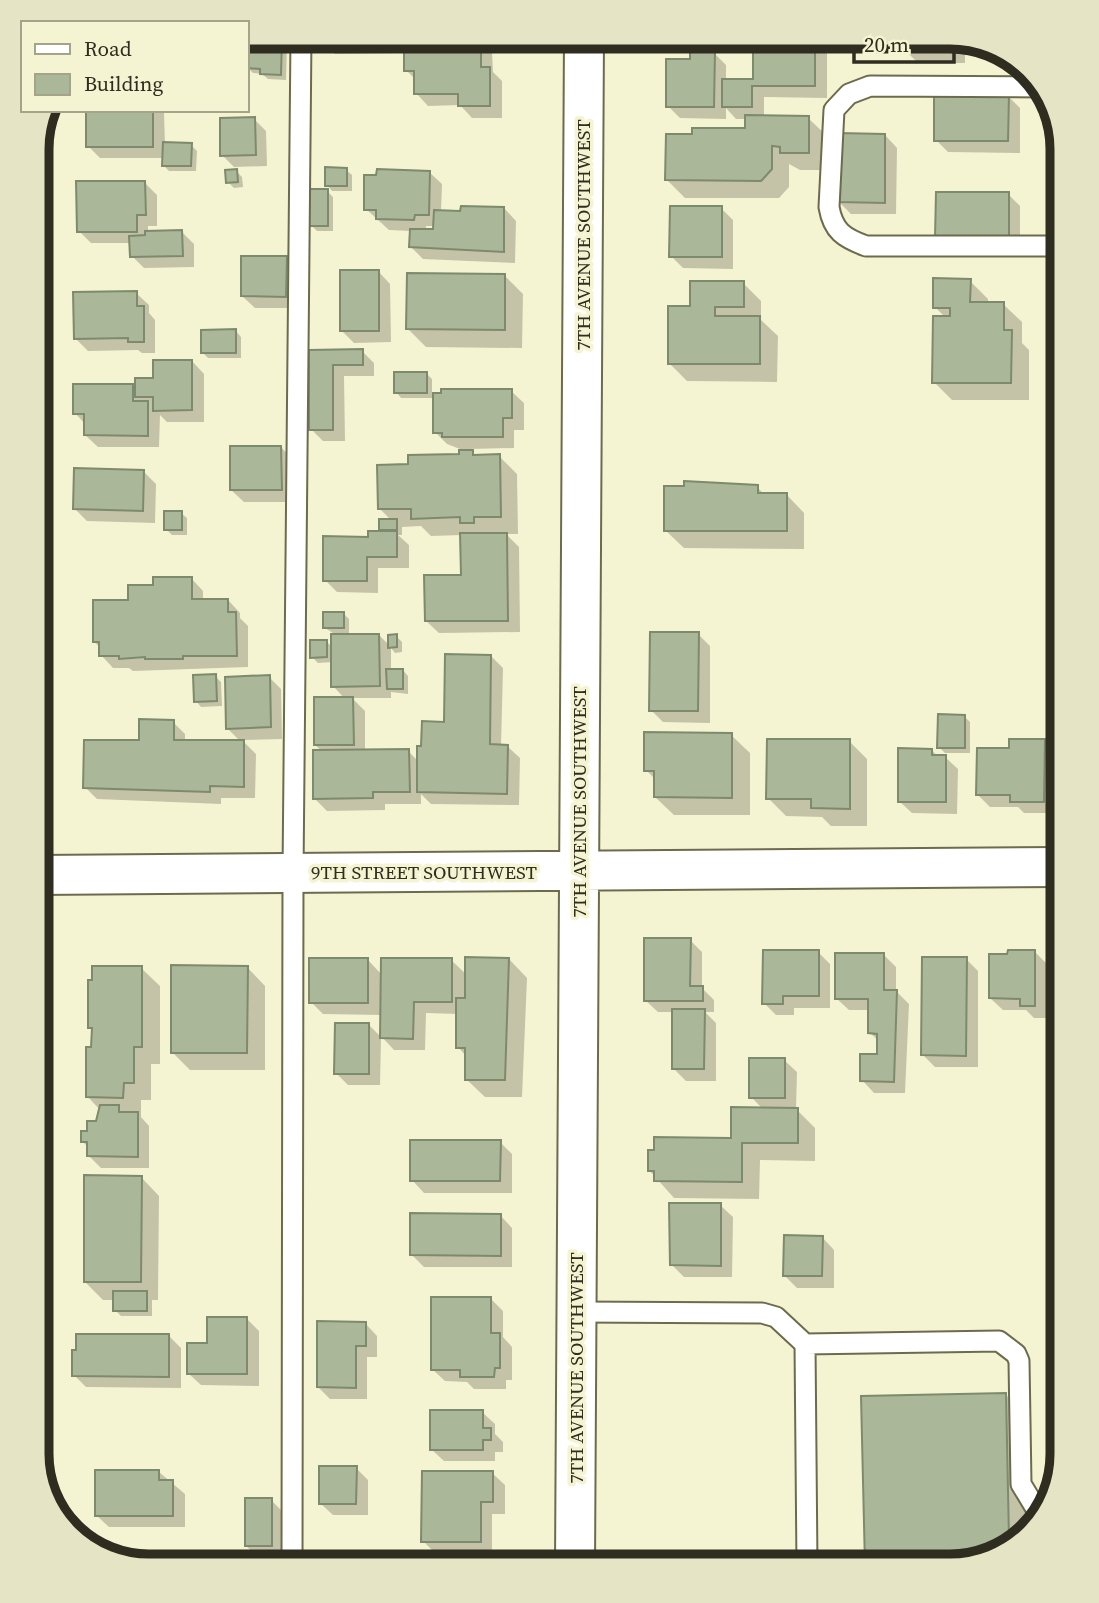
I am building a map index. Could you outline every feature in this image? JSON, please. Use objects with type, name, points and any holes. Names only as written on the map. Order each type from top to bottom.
[{"type":"street","name":"7TH AVENUE SOUTHWEST","points":[[575,1554],[584,49]]},
{"type":"street","name":"9TH STREET SOUTHWEST","points":[[49,875],[1050,867]]},
{"type":"lane","points":[[292,1554],[293,873],[301,49]]},
{"type":"lane","points":[[1029,88],[870,86],[856,89],[834,110],[829,207],[831,223],[841,236],[866,246],[1050,246]]},
{"type":"lane","points":[[576,1312],[762,1313],[776,1317],[805,1344],[999,1341],[1016,1354],[1019,1362],[1021,1484],[1035,1507]]},
{"type":"lane","points":[[805,1344],[807,1554]]},
{"type":"building","points":[[248,49],[282,49],[281,75],[260,74],[260,69],[248,68]]},
{"type":"building","points":[[404,49],[481,49],[481,67],[490,67],[490,106],[458,106],[458,94],[414,94],[414,71],[404,71]]},
{"type":"building","points":[[753,49],[815,49],[815,86],[752,86],[752,107],[722,107],[722,79],[753,79]]},
{"type":"building","points":[[904,49],[953,49],[953,52]]},
{"type":"building","points":[[690,51],[715,51],[714,107],[666,107],[666,59],[690,59]]},
{"type":"building","points":[[934,94],[1009,94],[1008,141],[934,141]]},
{"type":"building","points":[[86,112],[153,112],[153,147],[86,147]]},
{"type":"building","points":[[745,115],[809,116],[809,153],[780,153],[780,147],[772,146],[772,169],[761,181],[665,180],[666,134],[692,134],[692,128],[745,128]]},
{"type":"building","points":[[255,117],[256,155],[220,156],[220,118]]},
{"type":"building","points":[[838,133],[885,134],[885,203],[837,202]]},
{"type":"building","points":[[163,142],[192,143],[191,166],[162,166]]},
{"type":"building","points":[[325,167],[347,168],[347,186],[325,186]]},
{"type":"building","points":[[237,169],[238,182],[226,183],[225,170]]},
{"type":"building","points":[[377,169],[430,171],[429,215],[415,215],[414,220],[376,219],[376,210],[364,210],[364,175],[376,175]]},
{"type":"building","points":[[76,181],[145,181],[146,215],[137,215],[137,232],[77,232]]},
{"type":"building","points":[[309,189],[328,189],[328,226],[309,226]]},
{"type":"building","points":[[936,192],[1009,192],[1009,238],[935,238]]},
{"type":"building","points":[[461,206],[504,207],[504,252],[409,247],[410,229],[433,229],[434,210],[460,211]]},
{"type":"building","points":[[670,206],[722,206],[722,257],[669,257]]},
{"type":"building","points":[[182,230],[183,256],[130,257],[129,236],[145,235],[145,231]]},
{"type":"building","points":[[241,256],[287,256],[286,297],[241,296]]},
{"type":"building","points":[[340,270],[379,270],[379,331],[340,331]]},
{"type":"building","points":[[407,273],[505,274],[505,330],[406,329]]},
{"type":"building","points":[[933,278],[971,279],[970,302],[1004,302],[1004,330],[1012,330],[1011,383],[932,383],[933,316],[950,316],[950,308],[933,308]]},
{"type":"building","points":[[690,281],[744,281],[744,307],[715,307],[715,316],[760,316],[760,364],[668,364],[668,306],[690,306]]},
{"type":"building","points":[[137,291],[137,306],[144,306],[144,342],[128,342],[128,338],[74,339],[73,292]]},
{"type":"building","points":[[236,329],[236,353],[201,353],[201,330]]},
{"type":"building","points":[[363,349],[363,365],[333,365],[333,430],[309,430],[309,350]]},
{"type":"building","points":[[153,360],[192,360],[192,410],[153,411],[153,397],[135,397],[135,378],[153,378]]},
{"type":"building","points":[[394,372],[427,372],[427,393],[394,393]]},
{"type":"building","points":[[73,384],[133,384],[133,401],[148,401],[148,436],[84,435],[84,414],[73,414]]},
{"type":"building","points":[[441,389],[512,389],[512,418],[503,418],[503,437],[442,437],[442,433],[433,433],[433,393],[441,393]]},
{"type":"building","points":[[230,446],[281,446],[282,490],[230,490]]},
{"type":"building","points":[[459,450],[473,450],[473,455],[500,454],[501,517],[474,517],[474,523],[460,523],[460,517],[411,519],[411,509],[378,509],[377,465],[408,464],[408,455],[459,454]]},
{"type":"building","points":[[74,468],[144,470],[143,511],[73,509]]},
{"type":"building","points":[[684,481],[758,485],[758,493],[787,493],[787,531],[664,531],[664,486],[684,486]]},
{"type":"building","points":[[164,511],[182,511],[182,530],[164,530]]},
{"type":"building","points":[[379,519],[397,519],[397,530],[379,530]]},
{"type":"building","points":[[368,531],[397,531],[397,557],[367,557],[367,581],[323,581],[323,536],[368,537]]},
{"type":"building","points":[[460,533],[507,533],[508,621],[425,621],[424,575],[461,575]]},
{"type":"building","points":[[153,577],[192,577],[192,599],[228,599],[228,612],[236,612],[237,656],[119,659],[119,656],[99,656],[99,642],[93,642],[93,600],[128,600],[128,585],[153,585]]},
{"type":"building","points":[[323,612],[344,612],[344,628],[323,628]]},
{"type":"building","points":[[650,632],[699,632],[698,711],[649,711]]},
{"type":"building","points":[[331,634],[379,634],[380,686],[331,687]]},
{"type":"building","points":[[397,634],[397,647],[388,648],[388,635]]},
{"type":"building","points":[[310,640],[327,640],[327,657],[310,658]]},
{"type":"building","points":[[445,654],[491,655],[490,744],[508,745],[507,794],[417,792],[417,746],[421,746],[422,721],[444,722]]},
{"type":"building","points":[[386,669],[403,669],[403,689],[387,689]]},
{"type":"building","points":[[216,674],[217,701],[194,702],[193,675]]},
{"type":"building","points":[[270,675],[271,727],[226,729],[225,677]]},
{"type":"building","points":[[314,697],[353,697],[354,745],[314,745]]},
{"type":"building","points":[[938,714],[965,715],[965,748],[937,748]]},
{"type":"building","points":[[139,719],[174,720],[174,740],[244,740],[244,787],[210,786],[210,792],[83,788],[84,740],[139,740]]},
{"type":"building","points":[[644,732],[732,733],[732,798],[654,797],[654,771],[644,771]]},
{"type":"building","points":[[767,739],[850,739],[850,809],[811,808],[811,799],[766,799]]},
{"type":"building","points":[[1009,739],[1045,739],[1044,802],[1010,802],[1010,795],[976,795],[977,748],[1009,748]]},
{"type":"building","points":[[898,748],[932,749],[932,755],[946,755],[946,802],[898,802]]},
{"type":"building","points":[[409,749],[410,792],[373,792],[373,798],[313,799],[313,750]]},
{"type":"building","points":[[644,938],[691,938],[690,986],[703,986],[703,1001],[644,1001]]},
{"type":"building","points":[[763,950],[819,950],[819,996],[783,996],[783,1004],[762,1004]]},
{"type":"building","points":[[1008,950],[1035,950],[1035,1006],[1020,1006],[1020,999],[989,998],[989,954],[1007,954]]},
{"type":"building","points":[[835,953],[884,953],[884,990],[897,990],[894,1082],[860,1081],[860,1054],[877,1054],[877,1034],[868,1033],[868,999],[835,999]]},
{"type":"building","points":[[465,957],[509,958],[505,1080],[465,1080],[465,1048],[456,1048],[456,998],[465,998]]},
{"type":"building","points":[[922,957],[967,957],[966,1056],[921,1055]]},
{"type":"building","points":[[309,958],[368,958],[368,1003],[309,1003]]},
{"type":"building","points":[[381,958],[452,958],[452,1002],[414,1002],[413,1039],[380,1038]]},
{"type":"building","points":[[171,965],[248,966],[247,1053],[171,1053]]},
{"type":"building","points":[[92,966],[142,966],[142,1047],[134,1047],[134,1083],[124,1083],[123,1098],[86,1097],[86,1047],[91,1047],[92,1028],[88,1028],[88,980],[92,980]]},
{"type":"building","points":[[672,1009],[705,1009],[704,1069],[672,1069]]},
{"type":"building","points":[[335,1023],[369,1023],[369,1074],[334,1074]]},
{"type":"building","points":[[749,1058],[785,1058],[785,1098],[749,1098]]},
{"type":"building","points":[[100,1105],[119,1105],[119,1112],[138,1112],[138,1157],[87,1156],[87,1142],[81,1142],[81,1131],[87,1131],[87,1121],[96,1121]]},
{"type":"building","points":[[731,1107],[798,1108],[798,1143],[742,1143],[742,1182],[654,1181],[654,1171],[648,1171],[648,1150],[654,1150],[654,1137],[731,1138]]},
{"type":"building","points":[[410,1140],[501,1140],[500,1181],[410,1181]]},
{"type":"building","points":[[84,1175],[142,1176],[141,1282],[84,1282]]},
{"type":"building","points":[[669,1203],[721,1203],[721,1266],[670,1265]]},
{"type":"building","points":[[410,1213],[501,1214],[501,1256],[410,1255]]},
{"type":"building","points":[[784,1235],[823,1236],[822,1276],[783,1276]]},
{"type":"building","points":[[113,1291],[147,1291],[147,1311],[113,1311]]},
{"type":"building","points":[[431,1297],[491,1297],[491,1333],[500,1333],[500,1368],[495,1368],[494,1377],[460,1377],[460,1370],[431,1370]]},
{"type":"building","points":[[207,1317],[247,1317],[247,1374],[187,1374],[187,1343],[207,1343]]},
{"type":"building","points":[[317,1321],[366,1322],[366,1346],[356,1346],[356,1388],[317,1387]]},
{"type":"building","points":[[76,1334],[169,1334],[169,1377],[72,1376],[72,1350],[76,1350]]},
{"type":"building","points":[[1006,1393],[1009,1535],[976,1551],[963,1553],[865,1554],[861,1396]]},
{"type":"building","points":[[430,1410],[483,1410],[483,1428],[491,1428],[491,1440],[483,1440],[483,1450],[430,1450]]},
{"type":"building","points":[[319,1466],[357,1466],[356,1504],[319,1504]]},
{"type":"building","points":[[95,1470],[159,1470],[159,1480],[173,1480],[173,1516],[95,1516]]},
{"type":"building","points":[[422,1471],[493,1471],[493,1502],[481,1502],[481,1542],[421,1542]]},
{"type":"building","points":[[245,1498],[272,1498],[272,1546],[245,1546]]}]
